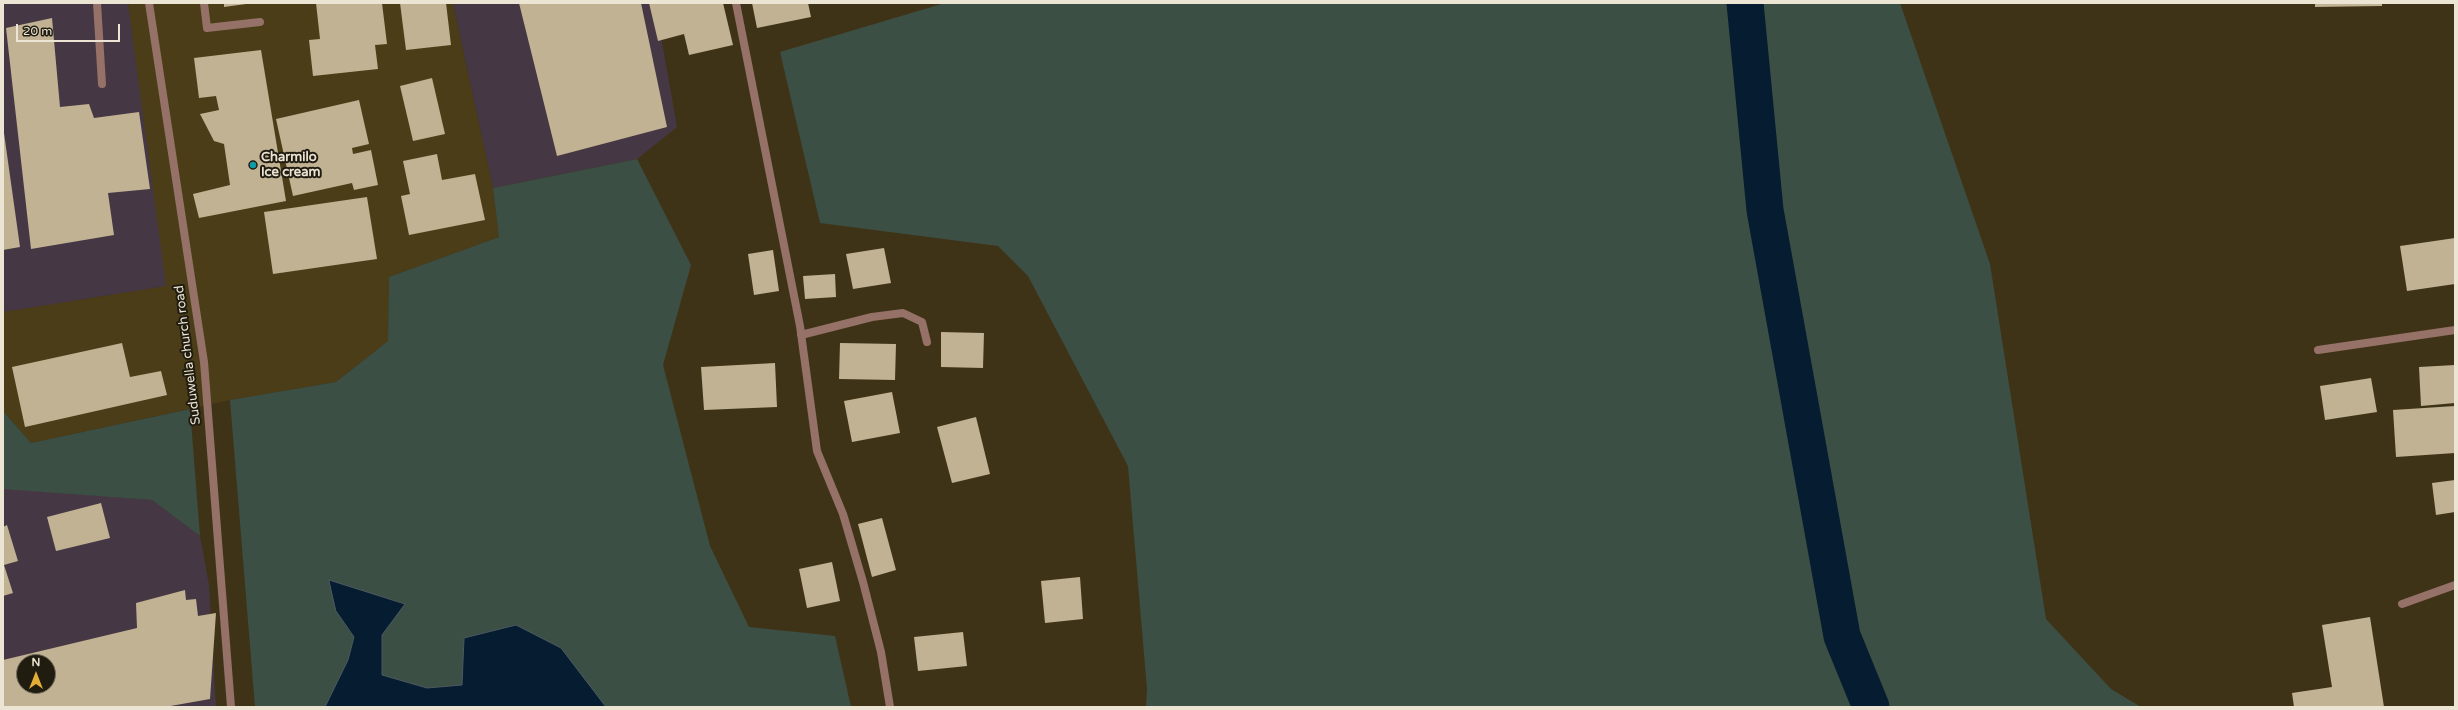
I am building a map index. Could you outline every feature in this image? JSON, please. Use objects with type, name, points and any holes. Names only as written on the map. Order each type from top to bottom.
[{"type":"street","points":[[97,3],[102,84]]},
{"type":"street","name":"Suduwella church road","points":[[149,3],[204,362],[231,707]]},
{"type":"street","points":[[204,3],[207,28],[260,22]]},
{"type":"street","points":[[736,3],[782,227],[801,335],[817,451],[843,514],[863,582],[881,652],[890,707]]},
{"type":"street","points":[[801,335],[872,317],[903,313],[922,322],[927,342]]},
{"type":"street","points":[[2318,350],[2455,330]]},
{"type":"street","points":[[2402,604],[2455,585]]},
{"type":"shaded area","points":[[3,3],[128,3],[166,286],[3,312]]},
{"type":"shaded area","points":[[128,3],[453,3],[493,188],[499,237],[389,277],[388,341],[336,382],[230,400],[31,443],[3,411],[3,312],[165,286]]},
{"type":"shaded area","points":[[453,3],[655,3],[677,127],[637,159],[493,188]]},
{"type":"shaded area","points":[[9,488],[152,500],[200,536],[209,585],[216,707],[3,707],[3,489]]},
{"type":"green space","points":[[945,3],[1900,3],[1990,264],[2046,619],[2111,689],[2141,707],[1146,707],[1147,689],[1128,466],[1028,276],[998,246],[820,223],[780,52]]},
{"type":"green space","points":[[637,159],[691,265],[663,365],[710,546],[749,627],[835,636],[851,707],[255,707],[230,400],[336,382],[388,341],[389,277],[499,237],[493,188]]},
{"type":"green space","points":[[190,409],[200,536],[152,500],[3,489],[3,411],[31,443]]},
{"type":"water","points":[[329,580],[405,604],[382,635],[382,675],[427,688],[462,685],[464,638],[516,625],[561,648],[606,707],[325,707],[348,660],[354,637],[336,611]]},
{"type":"building","points":[[224,3],[246,3],[246,4],[224,7]]},
{"type":"building","points":[[316,3],[382,3],[387,44],[375,45],[378,69],[313,76],[309,40],[320,39]]},
{"type":"building","points":[[400,3],[446,3],[451,45],[406,50]]},
{"type":"building","points":[[519,3],[641,3],[667,127],[557,156]]},
{"type":"building","points":[[649,3],[723,3],[733,45],[689,55],[684,34],[658,41]]},
{"type":"building","points":[[752,3],[808,3],[811,17],[757,28]]},
{"type":"building","points":[[2315,3],[2382,3],[2382,6],[2315,7]]},
{"type":"building","points":[[52,18],[60,107],[89,104],[94,118],[139,112],[150,189],[108,193],[114,235],[31,249],[6,28]]},
{"type":"building","name":"Charmilo Ice cream","points":[[261,50],[286,201],[199,218],[193,194],[230,185],[224,144],[214,141],[200,114],[219,110],[216,96],[199,98],[194,58]]},
{"type":"building","points":[[432,78],[445,134],[413,141],[400,86]]},
{"type":"building","points":[[359,100],[369,144],[352,148],[353,154],[371,150],[378,185],[354,190],[352,183],[293,196],[276,119]]},
{"type":"building","points":[[3,126],[20,247],[3,250]]},
{"type":"building","points":[[437,154],[442,180],[475,174],[485,220],[409,235],[401,196],[410,194],[403,161]]},
{"type":"building","points":[[367,197],[377,259],[273,274],[264,212]]},
{"type":"building","points":[[2455,238],[2455,284],[2407,291],[2400,246]]},
{"type":"building","points":[[884,248],[891,283],[853,289],[846,254]]},
{"type":"building","points":[[773,250],[779,291],[754,295],[748,254]]},
{"type":"building","points":[[835,274],[836,297],[805,299],[803,276]]},
{"type":"building","points":[[941,332],[984,333],[983,368],[941,367]]},
{"type":"building","points":[[122,343],[130,377],[161,371],[167,395],[25,427],[12,367]]},
{"type":"building","points":[[840,343],[896,344],[895,380],[839,379]]},
{"type":"building","points":[[775,363],[777,407],[704,410],[701,367]]},
{"type":"building","points":[[2455,365],[2455,403],[2421,406],[2419,367]]},
{"type":"building","points":[[2371,378],[2377,412],[2325,420],[2320,386]]},
{"type":"building","points":[[892,392],[900,433],[852,442],[844,401]]},
{"type":"building","points":[[2455,406],[2455,453],[2396,457],[2393,410]]},
{"type":"building","points":[[976,417],[990,474],[952,483],[937,427]]},
{"type":"building","points":[[2455,480],[2455,512],[2436,515],[2432,483]]},
{"type":"building","points":[[101,503],[110,538],[56,551],[47,517]]},
{"type":"building","points":[[882,518],[896,570],[872,577],[858,524]]},
{"type":"building","points":[[7,525],[18,561],[4,565],[13,593],[3,596],[3,527]]},
{"type":"building","points":[[832,562],[840,601],[807,608],[799,569]]},
{"type":"building","points":[[1080,577],[1083,619],[1045,623],[1041,581]]},
{"type":"building","points":[[185,590],[186,600],[196,599],[198,616],[216,613],[210,699],[165,707],[3,707],[3,660],[16,657],[16,694],[56,694],[56,654],[28,654],[137,628],[136,603]]},
{"type":"building","points":[[2370,617],[2384,707],[2294,707],[2292,693],[2332,687],[2322,625]]},
{"type":"building","points":[[963,632],[967,666],[918,671],[914,637]]},
{"type":"waterway","points":[[1745,3],[1765,210],[1842,636],[1871,707]]},
{"type":"place","name":"Charmilo Ice cream","points":[[253,165]]}]
